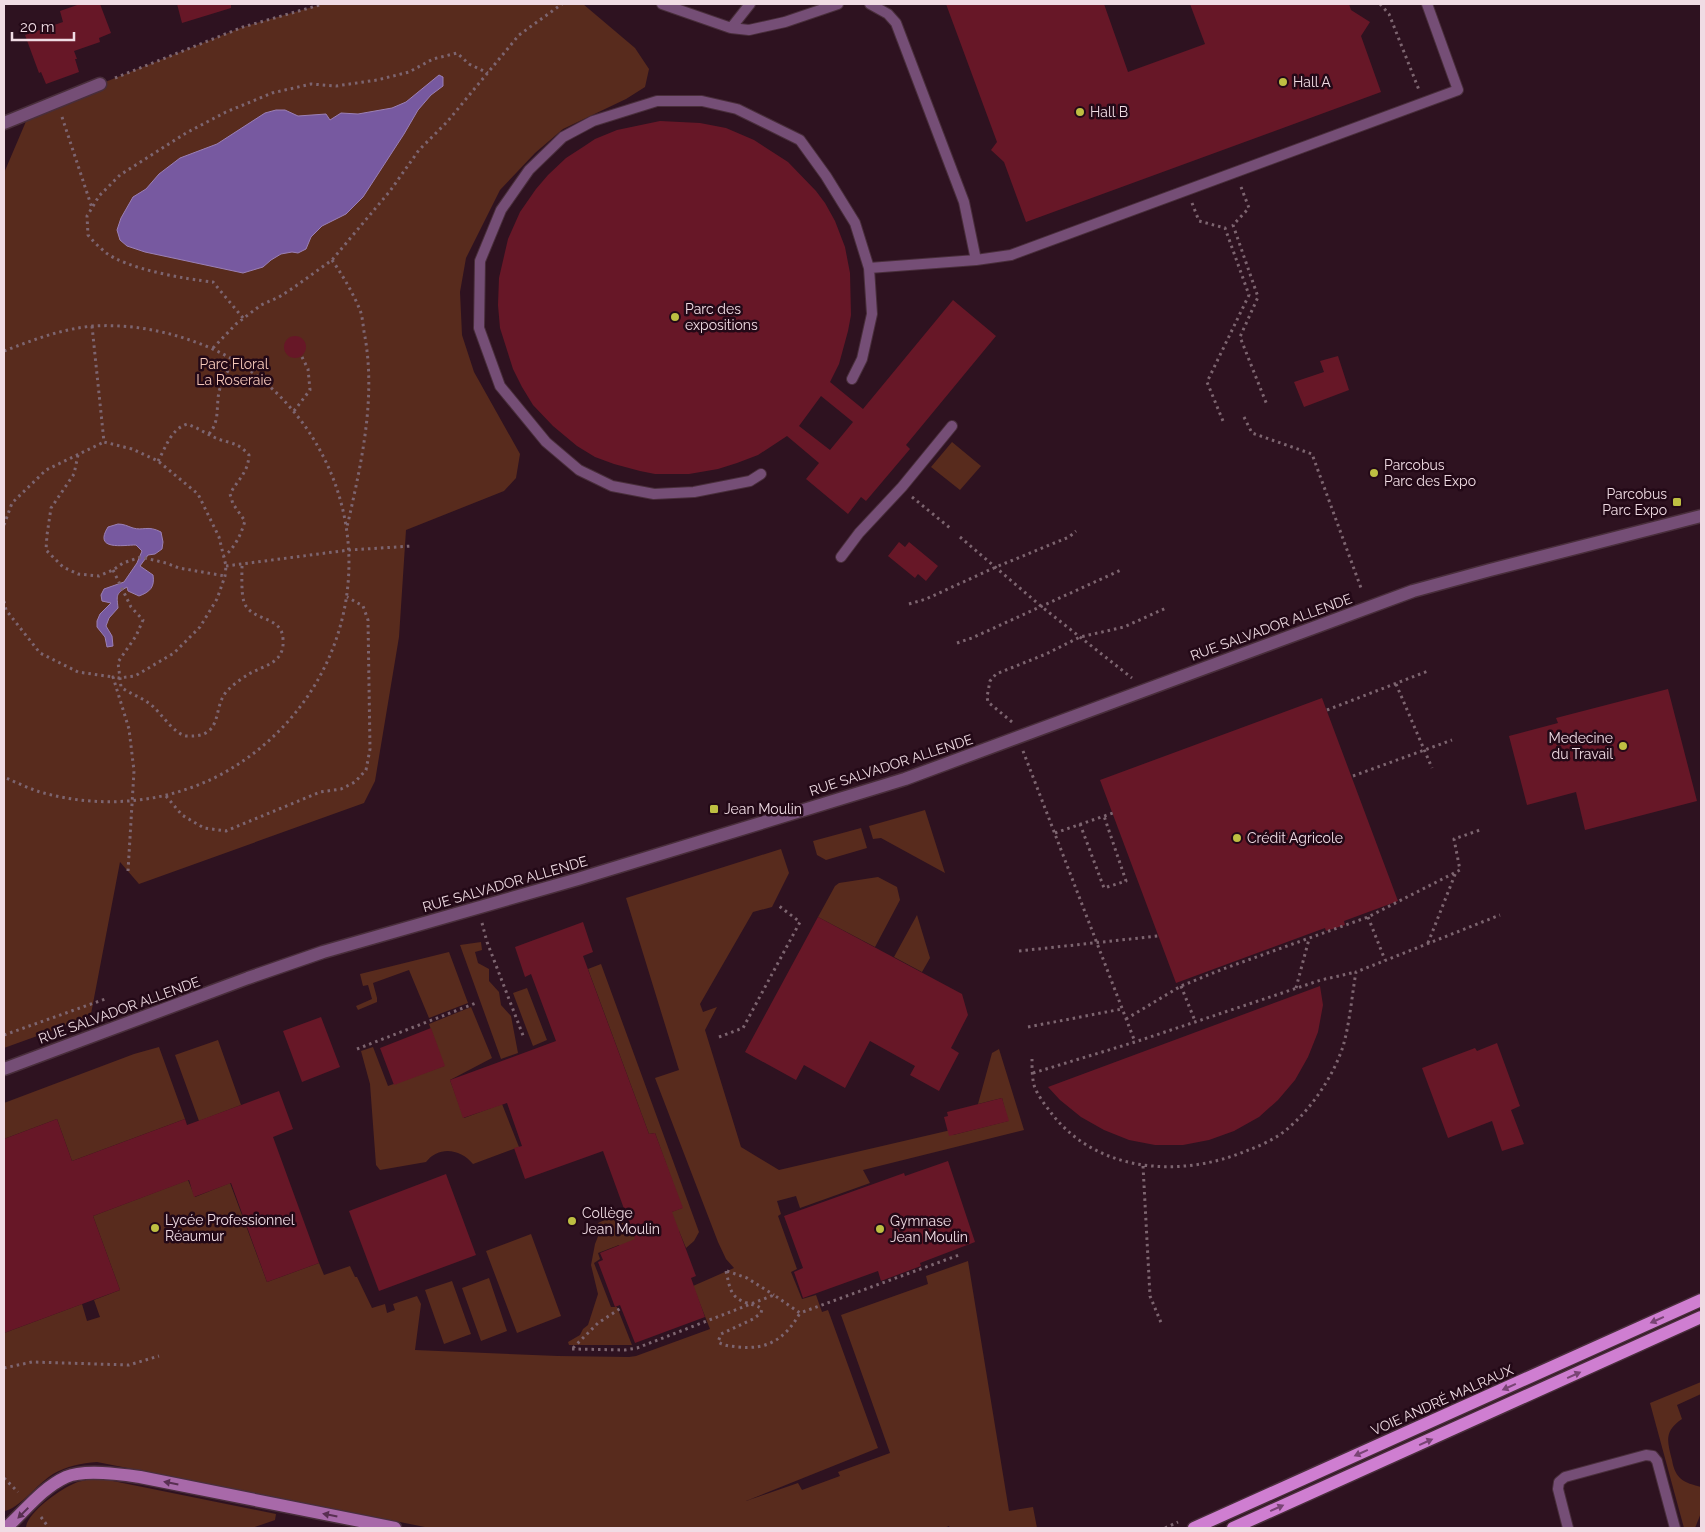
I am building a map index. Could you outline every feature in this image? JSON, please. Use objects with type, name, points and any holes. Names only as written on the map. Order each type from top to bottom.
[{"type":"main road","name":"VOIE ANDRÉ MALRAUX","points":[[1194,1528],[1701,1300]]},
{"type":"main road","points":[[1233,1528],[1701,1317]]},
{"type":"main road","points":[[6,1528],[35,1500],[66,1477],[76,1474],[114,1473],[395,1528]]},
{"type":"street","points":[[4,123],[100,84]]},
{"type":"street","name":"RUE SALVADOR ALLENDE","points":[[4,1069],[323,952],[578,878],[905,779],[1413,591],[1701,516]]},
{"type":"lane","points":[[662,4],[731,28],[749,30],[785,22],[838,4]]},
{"type":"lane","points":[[731,28],[750,4]]},
{"type":"lane","points":[[870,4],[888,14],[896,24],[964,202],[976,260]]},
{"type":"lane","points":[[869,268],[976,260],[1011,255],[1458,90],[1427,4]]},
{"type":"lane","points":[[761,474],[750,480],[694,492],[654,494],[612,486],[579,470],[546,442],[500,386],[479,328],[480,261],[501,210],[529,170],[563,138],[593,121],[657,101],[702,101],[737,109],[800,140],[826,176],[855,223],[869,268],[872,314],[862,359],[852,379]]},
{"type":"lane","points":[[841,557],[859,533],[902,487],[952,426]]},
{"type":"lane","points":[[1568,1528],[1558,1489],[1559,1482],[1565,1477],[1646,1455],[1653,1456],[1657,1461],[1675,1528]]},
{"type":"path","points":[[100,84],[243,28],[323,4]]},
{"type":"path","points":[[213,348],[243,318],[261,305],[293,288],[332,260],[390,191],[419,150],[448,122],[519,35],[562,4]]},
{"type":"path","points":[[1380,4],[1389,14],[1423,103]]},
{"type":"path","points":[[243,318],[213,282],[140,268],[105,253],[88,235],[88,216],[99,196],[120,175],[186,133],[226,112],[272,93],[311,84],[336,86],[377,80],[410,72],[433,59],[457,52],[469,64],[488,73]]},
{"type":"path","points":[[57,102],[92,208]]},
{"type":"path","points":[[1236,173],[1249,208],[1233,226],[1258,297],[1240,337],[1267,405]]},
{"type":"path","points":[[1188,190],[1199,222],[1225,228],[1249,295],[1207,382],[1223,421]]},
{"type":"path","points":[[332,260],[344,278],[361,312],[368,355],[365,435],[361,468],[347,529]]},
{"type":"path","points":[[92,326],[104,442]]},
{"type":"path","points":[[4,351],[46,335],[92,326],[134,327],[174,334],[213,348],[234,360],[266,383],[294,411],[319,447],[337,487],[347,529],[349,550],[347,597],[338,637],[322,674],[300,709],[273,739],[240,764],[204,783],[166,796],[131,802],[84,801],[38,792],[4,777]]},
{"type":"path","points":[[294,411],[310,390],[308,369],[302,356]]},
{"type":"path","points":[[209,434],[216,426],[217,398],[220,386],[234,360]]},
{"type":"path","points":[[1244,417],[1252,433],[1312,454],[1361,588]]},
{"type":"path","points":[[158,461],[172,435],[179,427],[187,424],[241,447],[249,456],[248,467],[243,476],[236,482],[230,494],[233,504],[244,521],[242,531],[230,551],[224,556]]},
{"type":"path","points":[[4,525],[12,504],[46,470],[104,442],[132,449],[158,461],[198,494],[219,537],[226,566],[225,576],[216,599],[200,627],[174,654],[135,676],[119,678],[78,672],[40,653],[6,610],[4,601]]},
{"type":"path","points":[[78,455],[74,474],[51,508],[47,535],[46,550],[63,567],[78,574],[99,576],[123,563],[141,557],[179,568],[225,576]]},
{"type":"path","points":[[902,487],[950,528]]},
{"type":"path","points":[[909,604],[926,599],[996,567],[1069,537],[1076,531]]},
{"type":"path","points":[[960,537],[1042,607],[1146,690]]},
{"type":"path","points":[[226,566],[349,550],[412,546]]},
{"type":"path","points":[[113,570],[131,607],[142,620],[136,636],[118,662],[121,687],[150,704],[172,728],[185,736],[198,735],[210,730],[216,722],[226,691],[250,674],[262,670],[275,661],[283,650],[284,637],[279,626],[271,620],[252,612],[244,603],[242,564]]},
{"type":"path","points":[[957,643],[1042,607],[1121,570]]},
{"type":"path","points":[[166,796],[182,815],[204,828],[226,831],[320,792],[342,789],[355,782],[366,770],[370,749],[368,620],[363,606],[347,597]]},
{"type":"path","points":[[1135,1042],[1013,723],[988,702],[987,697],[990,681],[996,674],[1046,654],[1080,637],[1124,627],[1166,608]]},
{"type":"path","points":[[1327,710],[1428,672]]},
{"type":"path","points":[[113,677],[129,729],[134,771],[128,870]]},
{"type":"path","points":[[1396,684],[1432,768]]},
{"type":"path","points":[[1353,776],[1452,740]]},
{"type":"path","points":[[1055,833],[1112,813]]},
{"type":"path","points":[[1080,824],[1104,888],[1126,881],[1104,816]]},
{"type":"path","points":[[1126,1019],[1182,986],[1223,969],[1368,917],[1460,870],[1454,839],[1480,830]]},
{"type":"path","points":[[1428,944],[1456,872]]},
{"type":"path","points":[[719,1037],[743,1028],[800,922],[779,906]]},
{"type":"path","points":[[1033,1074],[1320,980],[1356,972],[1500,915]]},
{"type":"path","points":[[1368,917],[1385,960]]},
{"type":"path","points":[[1019,951],[1158,936]]},
{"type":"path","points":[[1296,988],[1309,938]]},
{"type":"path","points":[[487,942],[524,1038]]},
{"type":"path","points":[[1032,1059],[1034,1086],[1046,1106],[1062,1127],[1077,1140],[1097,1151],[1143,1166],[1186,1167],[1218,1161],[1263,1144],[1286,1130],[1317,1096],[1334,1067],[1344,1043],[1356,972]]},
{"type":"path","points":[[1182,986],[1195,1022]]},
{"type":"path","points":[[4,1035],[108,998]]},
{"type":"path","points":[[357,1049],[476,1004]]},
{"type":"path","points":[[1028,1027],[1122,1009]]},
{"type":"path","points":[[1143,1166],[1150,1296],[1162,1325]]},
{"type":"path","points":[[800,1313],[747,1278],[726,1271],[730,1292],[741,1301],[762,1309],[753,1319],[721,1334],[718,1342],[722,1345],[746,1348],[766,1345],[788,1332],[800,1313],[959,1255]]},
{"type":"path","points":[[622,1308],[598,1323],[572,1349],[625,1350],[637,1348],[774,1295]]},
{"type":"path","points":[[4,1368],[32,1362],[130,1365],[159,1356]]},
{"type":"green space","name":"Parc Floral La Roseraie","points":[[323,4],[583,4],[635,48],[649,69],[645,87],[626,99],[563,129],[535,153],[500,190],[466,258],[460,292],[462,335],[474,372],[520,454],[516,478],[504,491],[406,530],[399,637],[375,781],[364,803],[139,884],[120,862],[90,1019],[87,1018],[4,1048],[4,173],[30,112],[243,27]]},
{"type":"green space","points":[[952,442],[981,466],[960,490],[931,467]]},
{"type":"green space","points":[[925,810],[945,873],[881,838],[873,839],[869,826]]},
{"type":"green space","points":[[861,828],[867,848],[826,860],[817,855],[813,841]]},
{"type":"green space","points":[[781,849],[789,873],[772,907],[753,912],[700,1004],[703,1012],[717,1007],[705,1030],[741,1147],[779,1170],[951,1130],[953,1135],[1008,1121],[1002,1098],[978,1104],[992,1053],[999,1049],[1024,1130],[863,1170],[870,1183],[800,1208],[796,1196],[777,1201],[781,1214],[778,1216],[797,1269],[791,1272],[802,1299],[816,1295],[822,1312],[828,1310],[878,1448],[746,1501],[798,1483],[802,1490],[840,1476],[838,1472],[890,1453],[841,1315],[928,1284],[926,1276],[968,1261],[1009,1511],[1033,1507],[1037,1528],[950,1528],[949,1526],[944,1528],[430,1528],[97,1462],[74,1465],[58,1471],[47,1478],[22,1501],[4,1511],[4,1333],[82,1304],[87,1321],[100,1317],[94,1300],[120,1290],[93,1216],[188,1180],[195,1197],[230,1183],[267,1282],[319,1263],[324,1275],[350,1266],[372,1308],[385,1304],[387,1313],[395,1310],[393,1304],[417,1296],[421,1304],[415,1350],[629,1357],[710,1329],[693,1286],[734,1268],[726,1259],[718,1242],[655,1078],[679,1070],[626,898]]},
{"type":"green space","points":[[878,877],[897,887],[900,900],[875,947],[818,917],[835,886],[839,883]]},
{"type":"green space","points":[[917,915],[930,958],[922,972],[894,957]]},
{"type":"green space","points":[[481,942],[482,950],[475,952],[478,963],[489,969],[489,981],[499,992],[501,1005],[511,1016],[518,1053],[501,1059],[460,945]]},
{"type":"green space","points":[[449,952],[468,1003],[429,1018],[409,970],[373,983],[377,1002],[358,1010],[356,1006],[372,999],[368,985],[363,986],[360,974]]},
{"type":"green space","points":[[601,964],[699,1232],[694,1241],[686,1248],[679,1231],[622,1252],[619,1245],[598,1253],[600,1259],[594,1263],[611,1307],[617,1307],[632,1345],[569,1345],[568,1342],[580,1335],[588,1325],[598,1294],[591,1265],[595,1244],[601,1229],[598,1223],[620,1213],[627,1229],[682,1208],[655,1133],[649,1134],[588,969]]},
{"type":"green space","points":[[527,988],[547,1040],[533,1046],[513,993]]},
{"type":"green space","points":[[471,1007],[492,1058],[450,1080],[464,1118],[502,1104],[519,1147],[473,1164],[456,1152],[443,1151],[437,1153],[426,1162],[380,1170],[376,1165],[370,1084],[361,1051],[373,1047],[388,1086],[444,1066],[429,1024]]},
{"type":"green space","points":[[218,1040],[241,1105],[199,1121],[175,1055]]},
{"type":"green space","points":[[159,1047],[185,1119],[72,1161],[57,1119],[4,1139],[4,1103],[134,1054]]},
{"type":"green space","points":[[531,1234],[561,1316],[517,1333],[486,1251]]},
{"type":"green space","points":[[489,1278],[507,1331],[481,1341],[462,1288]]},
{"type":"green space","points":[[452,1281],[471,1334],[444,1344],[425,1290]]},
{"type":"green space","points":[[1701,1382],[1701,1394],[1677,1405],[1682,1419],[1672,1428],[1668,1437],[1670,1453],[1677,1474],[1684,1481],[1701,1487],[1701,1513],[1695,1528],[1684,1528],[1650,1403]]},
{"type":"green space","points":[[94,1479],[108,1480],[276,1514],[275,1520],[252,1528],[26,1528],[31,1516],[51,1498],[74,1484]]},
{"type":"shaded area","points":[[439,75],[443,77],[443,86],[431,95],[418,110],[363,197],[346,214],[322,226],[311,237],[306,249],[298,253],[281,254],[263,267],[243,273],[145,252],[127,246],[120,240],[117,230],[121,218],[133,197],[146,189],[159,174],[180,158],[217,144],[265,113],[285,110],[298,116],[326,114],[330,120],[341,113],[358,114],[392,108],[406,102]]},
{"type":"shaded area","points":[[118,524],[137,529],[149,528],[161,532],[163,542],[162,549],[155,554],[148,555],[140,566],[153,575],[151,589],[139,596],[128,591],[127,587],[120,592],[117,598],[118,608],[109,618],[106,626],[112,636],[113,646],[107,647],[105,637],[97,627],[97,621],[100,614],[111,603],[102,601],[101,595],[104,589],[124,582],[137,563],[142,551],[136,545],[117,546],[104,540],[108,527]]},
{"type":"building","points":[[80,4],[100,4],[111,33],[99,38],[100,42],[74,51],[79,72],[46,84],[41,72],[39,73],[25,35],[63,22],[60,11]]},
{"type":"building","points":[[177,4],[231,4],[231,8],[182,23]]},
{"type":"building","points":[[946,4],[1104,4],[1128,72],[1205,44],[1190,4],[1349,4],[1351,10],[1370,22],[1361,36],[1381,92],[1026,222],[1004,162],[991,150],[997,142]]},
{"type":"building","name":"Parc des expositions","points":[[660,121],[700,123],[726,128],[754,140],[788,162],[816,191],[835,221],[845,247],[850,273],[851,315],[839,364],[830,382],[863,409],[953,300],[996,336],[906,445],[910,449],[866,501],[861,497],[848,514],[806,479],[819,463],[787,436],[758,455],[718,469],[689,474],[655,474],[614,464],[595,457],[577,446],[553,426],[533,405],[522,387],[513,369],[500,328],[498,305],[499,278],[508,239],[520,212],[548,175],[566,158],[595,139],[617,130]],"holes":[[[821,396],[853,422],[830,450],[799,426]]]},
{"type":"building","points":[[291,336],[299,336],[306,343],[306,351],[299,358],[291,358],[284,351],[284,343]]},
{"type":"building","points":[[1338,356],[1349,390],[1304,407],[1294,382],[1324,372],[1320,361]]},
{"type":"building","points":[[899,542],[905,547],[909,542],[938,566],[926,581],[918,574],[915,578],[888,556]]},
{"type":"building","name":"Medecine du Travail","points":[[1668,689],[1697,801],[1585,830],[1576,792],[1527,805],[1509,736],[1558,723],[1556,718]]},
{"type":"building","points":[[1322,698],[1398,901],[1344,921],[1345,925],[1326,931],[1325,928],[1176,983],[1100,780]]},
{"type":"building","points":[[818,917],[962,994],[968,1015],[951,1048],[959,1053],[939,1091],[910,1075],[915,1066],[870,1041],[845,1088],[804,1065],[796,1080],[745,1052]]},
{"type":"building","points":[[583,922],[593,952],[583,956],[649,1134],[655,1133],[683,1208],[672,1212],[696,1276],[691,1278],[705,1317],[635,1343],[620,1305],[615,1307],[598,1262],[603,1260],[600,1253],[635,1239],[603,1151],[525,1179],[514,1148],[522,1146],[507,1103],[463,1118],[450,1080],[556,1041],[531,974],[525,977],[515,947]]},
{"type":"building","points":[[1320,986],[1323,1005],[1318,1032],[1308,1057],[1295,1080],[1278,1100],[1259,1117],[1234,1131],[1209,1140],[1183,1145],[1155,1145],[1129,1140],[1104,1130],[1081,1117],[1060,1100],[1048,1087]]},
{"type":"building","points":[[321,1017],[340,1067],[302,1082],[283,1031]]},
{"type":"building","points":[[431,1028],[445,1066],[394,1085],[380,1048]]},
{"type":"building","points":[[1497,1043],[1520,1106],[1511,1110],[1524,1144],[1502,1151],[1492,1121],[1448,1138],[1422,1068],[1475,1048],[1477,1051]]},
{"type":"building","points":[[279,1091],[293,1129],[273,1137],[319,1263],[267,1282],[231,1183],[194,1197],[189,1180],[93,1216],[120,1290],[4,1333],[4,1139],[57,1119],[72,1161],[185,1119],[187,1125]]},
{"type":"building","points":[[1002,1098],[1009,1121],[949,1136],[944,1117],[948,1116],[947,1112]]},
{"type":"building","name":"Gymnase Jean Moulin","points":[[948,1161],[975,1242],[920,1263],[921,1266],[881,1281],[878,1271],[803,1298],[794,1272],[803,1268],[784,1216],[904,1173],[905,1176]]},
{"type":"building","points":[[446,1174],[476,1255],[379,1291],[349,1211]]},
{"type":"place","name":"Hall A","points":[[1283,82]]},
{"type":"place","name":"Hall B","points":[[1080,112]]},
{"type":"place","name":"Parc des expositions","points":[[675,317]]},
{"type":"place","name":"Parcobus Parc des Expo","points":[[1374,473]]},
{"type":"place","name":"Parcobus Parc Expo","points":[[1677,502]]},
{"type":"place","name":"Medecine du Travail","points":[[1623,746]]},
{"type":"place","name":"Jean Moulin","points":[[714,809]]},
{"type":"place","name":"Crédit Agricole","points":[[1237,838]]},
{"type":"place","name":"Collège Jean Moulin","points":[[572,1221]]},
{"type":"place","name":"Lycée Professionnel Réaumur","points":[[155,1228]]},
{"type":"place","name":"Gymnase Jean Moulin","points":[[880,1229]]}]
